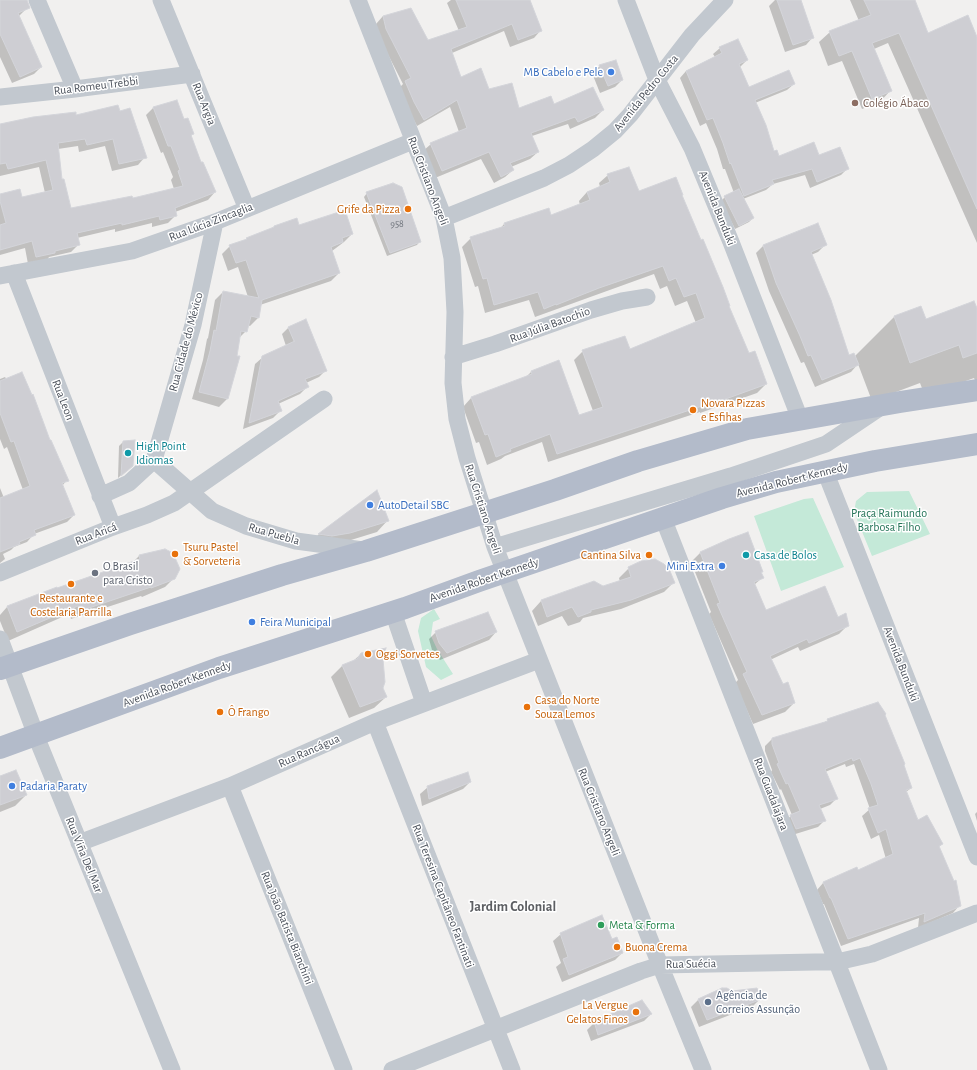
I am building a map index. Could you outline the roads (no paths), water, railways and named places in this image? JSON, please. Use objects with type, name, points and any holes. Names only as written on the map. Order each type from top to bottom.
[{"type":"main road","name":"Avenida Robert Kennedy","points":[[5,667],[130,624],[275,577],[366,551],[485,514],[638,461],[747,429],[884,404],[977,390]]},
{"type":"main road","name":"Avenida Robert Kennedy","points":[[0,748],[219,668],[393,612],[722,498],[776,482],[825,471],[915,453],[977,444]]},
{"type":"street","points":[[37,0],[75,89]]},
{"type":"street","name":"Rua Argia","points":[[161,0],[247,209]]},
{"type":"street","name":"Rua Cristiano Angeli","points":[[358,0],[444,218],[452,258],[455,312],[453,383],[457,419],[467,458],[495,546],[660,965],[704,1070]]},
{"type":"street","name":"Avenida Bunduki","points":[[626,0],[657,80],[692,148],[731,242],[800,420]]},
{"type":"street","name":"Avenida Pedro Costa","points":[[444,218],[544,178],[569,165],[615,132],[692,35],[725,0]]},
{"type":"street","name":"Rua Romeu Trebbi","points":[[0,97],[192,74]]},
{"type":"street","name":"Rua Lúcia Zincaglia","points":[[7,275],[132,251],[215,222],[413,141]]},
{"type":"street","name":"Rua Cidade do México","points":[[154,460],[193,325],[215,222]]},
{"type":"street","name":"Rua Leon","points":[[7,275],[113,527]]},
{"type":"street","name":"Rua Júlia Batochio","points":[[453,357],[495,344],[591,310],[622,301],[647,297]]},
{"type":"street","name":"Rua Aricá","points":[[0,573],[166,507],[191,492],[324,399]]},
{"type":"street","name":"Avenida Robert Kennedy","points":[[495,546],[731,476],[826,444],[884,404]]},
{"type":"street","points":[[100,496],[129,483],[154,460],[191,492]]},
{"type":"street","name":"Avenida Bunduki","points":[[825,471],[977,857]]},
{"type":"street","name":"Rua Puebla","points":[[191,492],[212,511],[246,526],[296,541],[366,551]]},
{"type":"street","name":"Rua Guadalajara","points":[[663,518],[879,1070]]},
{"type":"street","points":[[393,612],[424,703]]},
{"type":"street","name":"Rua Viña Del Mar","points":[[0,639],[5,667],[36,736],[78,844],[172,1070]]},
{"type":"street","name":"Rua Rancágua","points":[[78,844],[230,786],[375,722],[539,660]]},
{"type":"street","name":"Rua Teresina Capitâneo Fantinati","points":[[375,722],[512,1070]]},
{"type":"street","name":"Rua João Batista Bianchini","points":[[230,786],[344,1070]]},
{"type":"street","name":"Rua Suécia","points":[[392,1070],[641,971],[660,965],[837,962],[872,954],[977,913]]},
{"type":"place","name":"MB Cabelo e Pele","points":[[611,72]]},
{"type":"place","name":"Colégio Ábaco","points":[[855,103]]},
{"type":"place","name":"Grife da Pizza","points":[[408,209]]},
{"type":"place","name":"Novara Pizzas e Esfihas","points":[[693,410]]},
{"type":"place","name":"High Point Idiomas","points":[[128,453]]},
{"type":"place","name":"AutoDetail SBC","points":[[370,505]]},
{"type":"place","name":"Tsuru Pastel & Sorveteria","points":[[175,554]]},
{"type":"place","name":"Cantina Silva","points":[[649,555]]},
{"type":"place","name":"Casa de Bolos","points":[[746,555]]},
{"type":"place","name":"Mini Extra","points":[[722,566]]},
{"type":"place","name":"O Brasil para Cristo","points":[[95,573]]},
{"type":"place","name":"Restaurante e Costelaria Parrilla","points":[[71,584]]},
{"type":"place","name":"Feira Municipal","points":[[252,622]]},
{"type":"place","name":"Oggi Sorvetes","points":[[368,654]]},
{"type":"place","name":"Casa do Norte Souza Lemos","points":[[527,707]]},
{"type":"place","name":"Ô Frango","points":[[220,712]]},
{"type":"place","name":"Padaria Paraty","points":[[12,786]]},
{"type":"place","name":"Meta & Forma","points":[[601,925]]},
{"type":"place","name":"Buona Crema","points":[[617,947]]},
{"type":"place","name":"Agência de Correios Assunção","points":[[708,1002]]},
{"type":"place","name":"La Vergue Gelatos Finos","points":[[636,1012]]},
{"type":"district","name":"Jardim Colonial","points":[[513,907]]},
{"type":"park label","name":"Praça Raimundo Barbosa Filho","points":[[889,520]]}]
